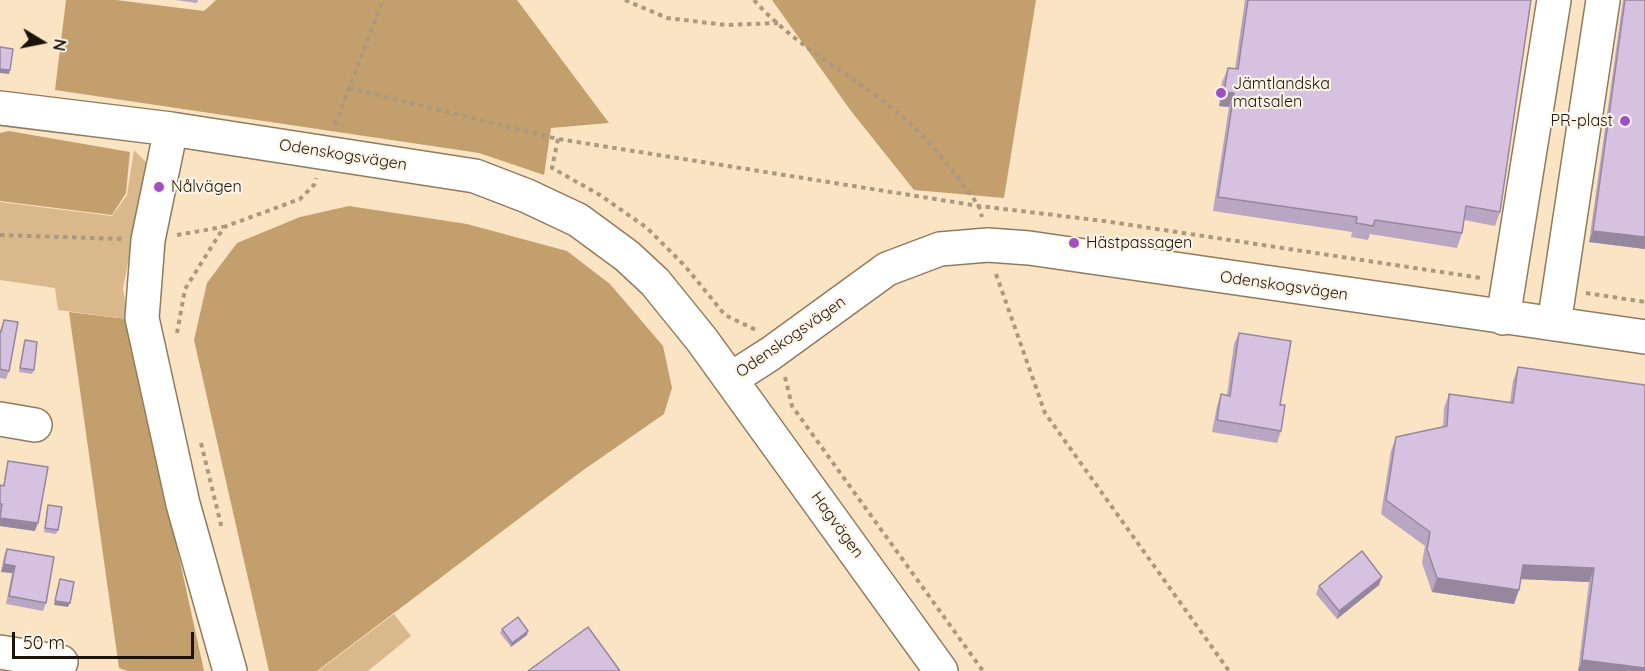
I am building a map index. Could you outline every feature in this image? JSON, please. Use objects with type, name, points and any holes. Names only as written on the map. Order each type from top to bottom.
[{"type":"street","points":[[1503,318],[1554,0]]},
{"type":"street","points":[[1554,324],[1603,0]]},
{"type":"street","name":"Odenskogsvägen","points":[[0,108],[171,129],[475,176],[527,196],[578,220],[627,256],[655,282],[731,379],[770,354],[886,269],[940,249],[988,245],[1029,248],[1645,337]]},
{"type":"street","points":[[171,129],[148,240],[142,318],[183,504],[230,671]]},
{"type":"street","name":"Hagvägen","points":[[731,379],[941,671]]},
{"type":"street","points":[[0,419],[35,425]]},
{"type":"street","points":[[0,652],[61,662]]},
{"type":"path","points":[[0,234],[148,240],[224,227],[300,199],[314,185],[324,152],[383,0]]},
{"type":"path","points":[[625,0],[667,18],[726,25],[779,23]]},
{"type":"path","points":[[754,0],[779,23],[901,115],[931,143],[979,206],[1003,298],[1046,413],[1229,671]]},
{"type":"path","points":[[349,88],[558,139],[979,206],[1104,221],[1510,282]]},
{"type":"path","points":[[178,341],[176,330],[185,289],[224,227]]},
{"type":"path","points":[[1559,289],[1645,302]]},
{"type":"path","points":[[199,435],[223,531]]},
{"type":"shaded area","points":[[66,0],[116,0],[204,11],[216,0],[517,0],[609,123],[551,128],[544,175],[479,153],[55,90]]},
{"type":"shaded area","points":[[772,0],[1036,0],[1004,198],[914,190],[851,111]]},
{"type":"shaded area","points":[[9,131],[130,152],[126,193],[112,215],[0,201],[0,133]]},
{"type":"shaded area","points":[[134,150],[148,164],[123,288],[128,319],[58,310],[55,288],[0,280],[0,202],[112,216],[127,195]]},
{"type":"shaded area","points":[[349,206],[467,224],[567,251],[610,284],[663,346],[672,388],[664,414],[582,471],[317,671],[269,671],[194,340],[207,283],[237,243],[300,217]]},
{"type":"shaded area","points":[[69,312],[127,319],[204,671],[127,671],[119,668]]},
{"type":"shaded area","points":[[394,614],[411,636],[368,671],[318,671]]},
{"type":"building","points":[[1248,0],[1531,0],[1500,212],[1466,206],[1462,233],[1375,220],[1373,226],[1356,223],[1357,217],[1218,197],[1234,93],[1224,92],[1228,68],[1238,69]]},
{"type":"building","name":"PR-plast","points":[[1625,0],[1645,0],[1645,237],[1593,231]]},
{"type":"building","points":[[0,47],[13,49],[10,70],[0,69]]},
{"type":"building","points":[[4,320],[18,322],[9,371],[0,369],[0,331]]},
{"type":"building","points":[[1239,333],[1291,341],[1280,405],[1285,405],[1281,431],[1217,420],[1221,394],[1230,396]]},
{"type":"building","points":[[25,340],[37,342],[34,370],[20,368]]},
{"type":"building","points":[[1518,367],[1645,385],[1645,668],[1582,660],[1594,568],[1523,565],[1519,590],[1437,578],[1427,549],[1430,532],[1386,500],[1396,437],[1447,426],[1449,394],[1513,403]]},
{"type":"building","points":[[8,461],[48,467],[38,523],[0,518],[2,504],[0,504],[0,485],[4,486]]},
{"type":"building","points":[[48,505],[62,507],[58,530],[45,528]]},
{"type":"building","points":[[7,549],[54,557],[46,603],[9,596],[15,566],[4,564]]},
{"type":"building","points":[[1362,551],[1382,577],[1339,611],[1319,586]]},
{"type":"building","points":[[60,579],[74,582],[70,603],[55,601]]},
{"type":"building","points":[[518,617],[528,631],[512,643],[502,629]]},
{"type":"building","points":[[588,627],[620,671],[528,671]]},
{"type":"place","name":"Jämtlandska matsalen","points":[[1221,93]]},
{"type":"place","name":"PR-plast","points":[[1625,121]]},
{"type":"place","name":"Nålvägen","points":[[159,187]]},
{"type":"place","name":"Hästpassagen","points":[[1074,243]]}]
